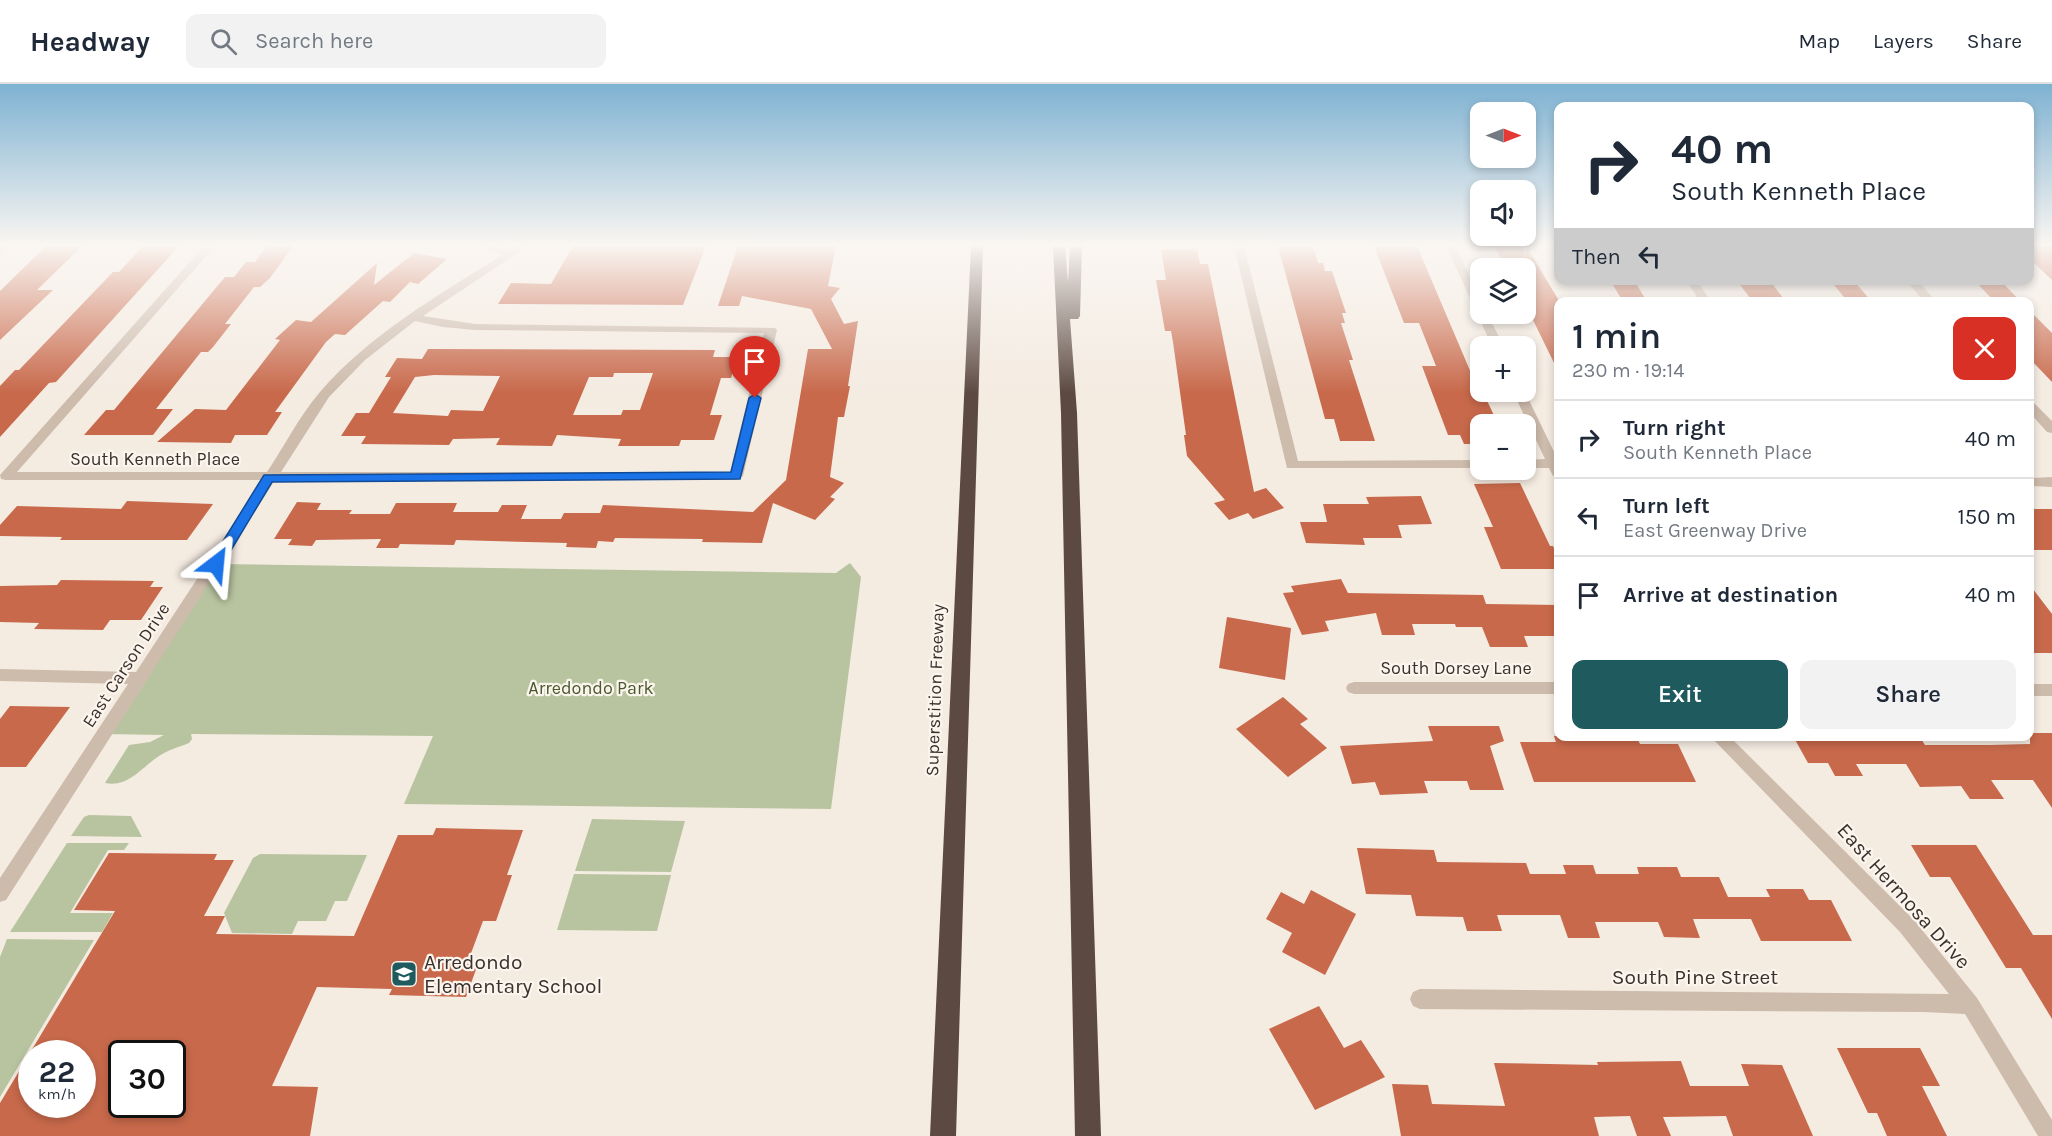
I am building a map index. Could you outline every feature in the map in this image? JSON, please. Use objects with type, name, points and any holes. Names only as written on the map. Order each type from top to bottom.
[{"type":"highway","points":[[966,295],[969,415]]},
{"type":"highway","name":"Superstition Freeway","points":[[943,1136],[975,295]]},
{"type":"highway","points":[[1062,295],[1069,413],[1088,1136]]},
{"type":"highway","points":[[1069,413],[1074,295]]},
{"type":"highway","points":[[932,1136],[948,1004]]},
{"type":"street","name":"South Kenneth Place","points":[[166,295],[6,476],[269,478],[736,476],[771,330],[475,327],[443,324],[413,317]]},
{"type":"street","name":"East Carson Drive","points":[[0,894],[324,395],[361,357],[413,317],[447,295]]},
{"type":"street","points":[[1251,295],[1292,465],[1470,464]]},
{"type":"street","points":[[1524,402],[1554,464]]},
{"type":"street","points":[[2034,410],[2052,429]]},
{"type":"street","points":[[1536,465],[1554,468]]},
{"type":"street","points":[[2034,482],[2052,482]]},
{"type":"street","points":[[0,675],[141,678]]},
{"type":"street","name":"South Dorsey Lane","points":[[1354,688],[1554,688]]},
{"type":"street","points":[[2034,690],[2052,690]]},
{"type":"street","name":"East Hermosa Drive","points":[[1723,741],[1907,926],[1970,1005],[2050,1136]]},
{"type":"street","name":"South Pine Street","points":[[1420,999],[1912,1002],[1970,1005]]},
{"type":"green space","name":"Arredondo Park","points":[[850,563],[861,577],[831,809],[404,804],[433,736],[191,734],[192,739],[189,743],[162,754],[128,780],[113,784],[105,783],[129,745],[150,742],[164,735],[104,734],[216,564],[836,573]]},
{"type":"green space","points":[[89,815],[131,816],[142,837],[71,836],[84,817]]},
{"type":"green space","points":[[592,819],[685,821],[671,872],[575,871]]},
{"type":"green space","points":[[67,843],[129,843],[124,850],[108,850],[70,913],[113,913],[102,932],[10,932]]},
{"type":"green space","points":[[260,854],[367,855],[347,901],[335,901],[326,921],[298,921],[292,934],[232,933],[224,913],[253,858]]},
{"type":"green space","points":[[574,874],[671,875],[657,931],[557,930]]},
{"type":"green space","points":[[7,939],[94,940],[34,1040],[18,1040],[18,1067],[0,1097],[0,957]]},
{"type":"building","points":[[0,295],[48,295],[0,340]]},
{"type":"building","points":[[91,295],[135,295],[56,382],[49,383],[0,437],[0,386],[15,370],[19,370]]},
{"type":"building","points":[[210,295],[248,295],[225,324],[231,324],[213,347],[208,352],[201,352],[156,409],[173,409],[153,435],[84,435],[106,410],[114,410]]},
{"type":"building","points":[[341,295],[397,295],[390,302],[383,301],[345,335],[335,334],[326,342],[275,412],[282,412],[267,435],[235,435],[231,443],[157,442],[195,409],[226,410],[280,340],[275,339],[296,320],[311,322]]},
{"type":"building","points":[[504,295],[687,295],[683,305],[498,304]]},
{"type":"building","points":[[722,295],[834,295],[831,299],[844,324],[858,321],[848,386],[850,386],[844,417],[838,417],[830,477],[844,483],[830,497],[835,499],[815,520],[773,503],[762,543],[702,542],[703,539],[615,538],[613,542],[598,541],[596,548],[566,547],[567,543],[456,540],[454,545],[400,544],[398,548],[376,548],[381,539],[316,540],[312,546],[288,545],[292,539],[274,539],[297,502],[321,503],[317,510],[352,510],[349,514],[390,514],[396,503],[457,503],[453,512],[498,512],[502,505],[527,505],[521,519],[561,519],[564,513],[600,513],[603,505],[753,512],[786,480],[808,349],[832,349],[811,309],[742,296],[739,306],[718,306]]},
{"type":"building","points":[[1159,295],[1214,295],[1254,492],[1266,488],[1284,508],[1253,519],[1248,513],[1229,520],[1214,503],[1225,500],[1187,456],[1173,342],[1171,331],[1165,331]]},
{"type":"building","points":[[1291,295],[1340,295],[1346,313],[1342,313],[1345,323],[1341,323],[1353,360],[1349,360],[1375,441],[1340,441],[1334,419],[1325,419]]},
{"type":"building","points":[[1393,295],[1438,295],[1470,371],[1470,402],[1488,402],[1493,414],[1470,414],[1470,444],[1464,444],[1460,435],[1448,435],[1422,366],[1436,366],[1419,323],[1404,323]]},
{"type":"building","points":[[1536,295],[1557,297],[1554,297],[1554,363],[1535,324]]},
{"type":"building","points":[[1619,295],[1643,295],[1644,297],[1620,297]]},
{"type":"building","points":[[1748,295],[1781,295],[1782,297],[1749,297]]},
{"type":"building","points":[[1842,295],[1868,297],[1844,297]]},
{"type":"building","points":[[1988,295],[2016,297],[1990,297]]},
{"type":"building","points":[[2034,315],[2052,333],[2052,382],[2034,363]]},
{"type":"building","points":[[428,349],[715,350],[713,357],[737,357],[731,378],[721,378],[710,415],[722,415],[714,440],[681,440],[679,446],[618,446],[621,439],[557,435],[552,446],[496,445],[500,438],[453,439],[449,445],[361,444],[366,436],[341,436],[356,413],[369,413],[391,377],[385,377],[397,358],[422,359]],"holes":[[[614,373],[653,373],[640,410],[623,410],[621,415],[573,415],[589,377],[613,377]],[[500,376],[483,411],[451,410],[448,416],[393,413],[415,377]]]},
{"type":"building","points":[[1520,483],[1550,546],[1553,546],[1554,569],[1501,569],[1484,527],[1493,527],[1474,484]]},
{"type":"building","points":[[1421,496],[1432,524],[1398,525],[1402,538],[1363,538],[1365,545],[1306,543],[1300,522],[1327,522],[1323,504],[1369,504],[1366,497]]},
{"type":"building","points":[[127,501],[213,504],[187,540],[60,540],[62,537],[0,536],[0,525],[17,506],[121,509]]},
{"type":"building","points":[[2034,509],[2052,509],[2052,550],[2034,550]]},
{"type":"building","points":[[1341,579],[1348,593],[1483,595],[1486,604],[1554,605],[1554,636],[1524,636],[1528,647],[1490,647],[1482,627],[1456,627],[1455,624],[1412,624],[1415,635],[1382,635],[1376,613],[1325,621],[1329,631],[1302,635],[1283,593],[1294,592],[1291,586]]},
{"type":"building","points":[[61,580],[154,581],[150,587],[163,587],[141,620],[110,620],[103,630],[34,629],[39,623],[0,622],[0,586],[57,585]]},
{"type":"building","points":[[2034,590],[2052,614],[2052,653],[2034,653]]},
{"type":"building","points":[[1227,617],[1291,628],[1285,680],[1219,668]]},
{"type":"building","points":[[1283,697],[1308,719],[1300,724],[1327,748],[1288,777],[1236,729]]},
{"type":"building","points":[[10,706],[70,707],[26,767],[0,767],[0,719]]},
{"type":"building","points":[[1428,726],[1499,726],[1504,741],[1490,746],[1504,790],[1470,790],[1467,781],[1424,781],[1428,793],[1380,795],[1375,782],[1352,784],[1340,746],[1433,741]]},
{"type":"building","points":[[2034,733],[2052,733],[2052,808],[2033,780],[1991,780],[2004,799],[1970,799],[1961,786],[1920,787],[1906,764],[1856,764],[1863,776],[1835,776],[1828,763],[1808,763],[1796,741],[1922,741],[1925,745],[2030,744],[2030,741],[2034,741]]},
{"type":"building","points":[[1638,741],[1640,744],[1678,744],[1696,782],[1534,782],[1520,742]]},
{"type":"building","points":[[436,828],[523,830],[507,875],[512,875],[496,921],[483,921],[467,964],[478,964],[466,997],[389,995],[392,989],[317,987],[272,1086],[318,1087],[310,1136],[0,1136],[0,1103],[18,1073],[18,1118],[96,1118],[96,1040],[38,1040],[115,911],[74,910],[109,853],[217,854],[214,860],[234,860],[204,916],[225,916],[216,934],[354,936],[398,835],[433,835]]},
{"type":"building","points":[[1911,845],[1976,845],[2033,935],[2052,935],[2052,1019],[2021,968],[2006,968],[1950,877],[1930,877]]},
{"type":"building","points":[[1357,848],[1434,850],[1437,862],[1526,863],[1530,874],[1566,874],[1563,865],[1593,865],[1596,874],[1639,874],[1637,867],[1677,867],[1681,877],[1719,877],[1728,897],[1770,897],[1766,889],[1803,889],[1809,900],[1831,900],[1852,941],[1761,941],[1751,919],[1693,919],[1700,938],[1664,937],[1658,922],[1595,922],[1600,938],[1568,938],[1560,915],[1497,915],[1502,931],[1467,931],[1463,917],[1416,916],[1411,895],[1366,894]]},
{"type":"building","points":[[1311,890],[1356,914],[1325,975],[1282,952],[1292,933],[1266,919],[1281,892],[1304,904]]},
{"type":"building","points":[[1319,1006],[1344,1048],[1361,1040],[1385,1077],[1315,1110],[1269,1029]]},
{"type":"building","points":[[1837,1048],[1920,1048],[1940,1086],[1922,1086],[1947,1136],[1887,1136],[1877,1113],[1868,1113]]},
{"type":"building","points":[[1681,1061],[1690,1086],[1749,1086],[1741,1064],[1782,1065],[1813,1136],[1733,1136],[1726,1116],[1663,1117],[1671,1136],[1637,1136],[1630,1116],[1594,1117],[1599,1136],[1401,1136],[1392,1084],[1428,1085],[1432,1104],[1505,1106],[1494,1063],[1598,1065],[1597,1062]]},
{"type":"place","name":"Arredondo Elementary School","points":[[404,974]]},
{"type":"route","points":[[216,564],[269,478],[736,476],[755,398]]}]
